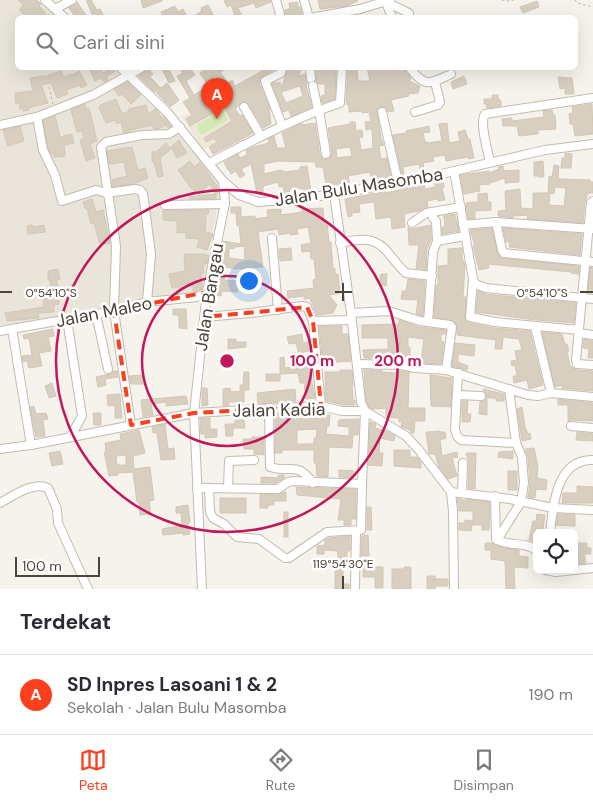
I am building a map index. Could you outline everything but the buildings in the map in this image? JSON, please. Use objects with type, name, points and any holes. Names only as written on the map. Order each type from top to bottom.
[{"type":"street","points":[[46,0],[62,15]]},
{"type":"street","points":[[55,9],[72,0]]},
{"type":"street","points":[[276,0],[280,15]]},
{"type":"street","points":[[304,0],[308,15]]},
{"type":"street","points":[[336,15],[388,1],[409,13],[409,15]]},
{"type":"street","points":[[388,1],[391,15]]},
{"type":"street","name":"Jalan Bulu Masomba","points":[[123,70],[167,112],[224,181],[239,194],[252,201],[263,202],[334,194],[454,171],[545,150],[593,144]]},
{"type":"street","points":[[0,125],[37,117],[93,95],[138,70]]},
{"type":"street","points":[[282,70],[281,73],[265,81],[282,125]]},
{"type":"street","points":[[310,70],[326,154]]},
{"type":"street","points":[[209,163],[282,125],[341,103],[342,70]]},
{"type":"street","points":[[412,70],[423,82],[430,83],[451,74]]},
{"type":"street","points":[[415,112],[438,106],[440,102],[435,82]]},
{"type":"street","points":[[490,162],[483,125],[485,114],[593,98]]},
{"type":"street","points":[[244,107],[261,136]]},
{"type":"street","points":[[382,112],[398,182]]},
{"type":"street","points":[[37,117],[43,150],[55,175],[62,200],[65,201],[96,190],[107,193],[134,188],[140,190],[143,194],[151,254],[147,302]]},
{"type":"street","points":[[131,425],[114,311],[116,246],[100,147],[102,144],[142,135],[168,134],[180,127]]},
{"type":"street","points":[[454,171],[473,279],[470,316],[495,322],[593,335]]},
{"type":"street","name":"Jalan Bangau","points":[[202,589],[194,413],[207,292],[225,204],[224,181]]},
{"type":"street","points":[[165,205],[225,204],[239,194]]},
{"type":"street","points":[[209,488],[210,512],[213,518],[229,528],[237,538],[259,539],[286,558],[289,558],[327,532],[356,531],[361,529],[364,411],[360,396],[352,316],[334,194]]},
{"type":"street","points":[[593,201],[591,203],[589,262],[582,298],[576,363],[593,365]]},
{"type":"street","points":[[412,223],[422,214],[461,208]]},
{"type":"street","points":[[428,322],[433,252],[438,241],[436,221],[433,218],[432,212]]},
{"type":"street","points":[[464,225],[496,222],[591,229]]},
{"type":"street","points":[[496,222],[504,252],[589,262]]},
{"type":"street","points":[[438,241],[465,236]]},
{"type":"street","points":[[272,238],[278,310]]},
{"type":"street","points":[[340,243],[360,239],[376,242],[386,249],[405,272],[432,276]]},
{"type":"street","points":[[473,279],[476,285],[486,288],[593,299]]},
{"type":"street","name":"Jalan Maleo","points":[[0,331],[114,311],[147,302],[197,296],[207,292]]},
{"type":"street","points":[[205,317],[305,306],[309,309],[313,320],[321,406]]},
{"type":"street","points":[[313,320],[389,311],[407,318],[451,326],[446,370]]},
{"type":"street","points":[[96,314],[108,369]]},
{"type":"street","points":[[67,319],[82,416],[71,436]]},
{"type":"street","points":[[535,326],[551,394]]},
{"type":"street","points":[[12,329],[31,445]]},
{"type":"street","points":[[358,364],[401,365],[446,370],[528,395],[551,394],[593,397]]},
{"type":"street","points":[[458,373],[455,429],[459,438],[461,440],[516,443]]},
{"type":"street","points":[[497,540],[521,502],[524,483],[522,457],[516,443],[509,389]]},
{"type":"street","points":[[458,395],[481,396]]},
{"type":"street","name":"Jalan Kadia","points":[[194,413],[321,406],[342,411],[364,411]]},
{"type":"street","points":[[269,408],[270,467],[301,470],[314,483]]},
{"type":"street","points":[[364,411],[406,436],[451,492],[454,589]]},
{"type":"street","points":[[0,449],[31,445],[194,413]]},
{"type":"street","points":[[571,426],[593,428]]},
{"type":"street","points":[[228,488],[229,461],[254,460]]},
{"type":"street","points":[[550,529],[559,484],[567,472],[582,460],[593,460]]},
{"type":"street","points":[[462,493],[463,463]]},
{"type":"street","points":[[197,488],[278,489],[290,482],[362,484]]},
{"type":"street","points":[[0,503],[34,486],[48,488],[51,491],[57,508],[58,523],[88,589]]},
{"type":"street","points":[[451,492],[496,496],[553,508],[593,510]]},
{"type":"street","points":[[496,496],[495,537],[497,540]]},
{"type":"street","points":[[355,589],[356,531]]},
{"type":"street","points":[[497,540],[533,548]]},
{"type":"street","points":[[578,570],[593,568]]},
{"type":"path","points":[[502,0],[514,0]]},
{"type":"path","points":[[576,0],[576,3],[593,8]]},
{"type":"path","points":[[49,87],[54,110]]},
{"type":"highlighted area","points":[[207,292],[205,317],[307,307],[313,321],[321,406],[194,413],[131,425],[114,311]]},
{"type":"shaded area","points":[[0,0],[36,0],[55,15],[15,15],[15,70],[116,70],[143,94],[185,138],[218,183],[220,197],[209,251],[205,288],[196,293],[161,296],[0,327]]},
{"type":"shaded area","points":[[227,92],[240,115],[245,112],[251,122],[235,133],[203,149],[182,117]]},
{"type":"green space","points":[[223,110],[228,120],[201,135],[196,125]]},
{"type":"place","name":"SD Inpres Lasoani 1 & 2","points":[[217,119]]}]
